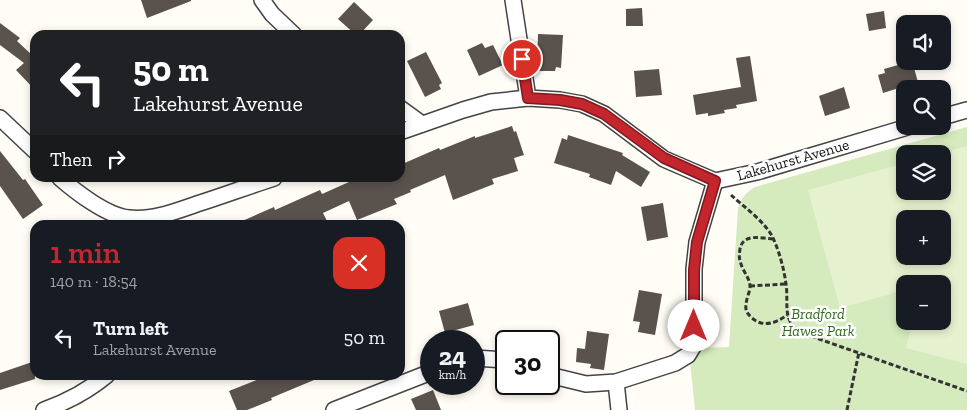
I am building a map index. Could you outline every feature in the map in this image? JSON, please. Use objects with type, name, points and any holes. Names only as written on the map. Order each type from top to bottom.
[{"type":"street","points":[[262,0],[272,14],[289,30]]},
{"type":"street","points":[[513,0],[528,98]]},
{"type":"street","name":"Lakehurst Avenue","points":[[405,130],[491,102],[528,98],[560,100],[582,104],[597,110],[664,158],[715,181],[757,172],[896,130]]},
{"type":"street","points":[[951,114],[967,110]]},
{"type":"street","points":[[405,112],[422,124]]},
{"type":"street","points":[[0,118],[30,146]]},
{"type":"street","points":[[560,378],[586,384],[616,382],[675,363],[688,355],[694,345],[694,270],[697,242],[715,181]]},
{"type":"street","points":[[65,182],[116,216],[125,220]]},
{"type":"street","points":[[138,220],[179,210],[262,182]]},
{"type":"street","points":[[334,410],[420,376]]},
{"type":"street","points":[[44,410],[74,397],[101,380]]},
{"type":"street","points":[[616,382],[619,410]]},
{"type":"path","points":[[715,181],[765,227],[773,239],[786,284],[787,316],[795,329],[967,391]]},
{"type":"path","points":[[773,239],[749,238],[741,246],[740,263],[750,286],[745,306],[746,312],[758,322],[765,324],[774,323],[787,316]]},
{"type":"path","points":[[750,286],[786,284]]},
{"type":"path","points":[[847,410],[859,352]]},
{"type":"green space","name":"Bradford Hawes Park","points":[[967,127],[967,410],[695,410],[690,361],[698,348],[729,347],[738,208],[749,191],[755,187],[896,147],[896,200],[951,200],[951,145],[903,145],[939,135],[951,135],[951,132]]},
{"type":"green space","points":[[967,146],[967,364],[906,348],[911,330],[951,330],[951,275],[896,275],[896,292],[840,308],[808,190],[896,166],[896,200],[951,200],[951,150]]},
{"type":"building","points":[[141,0],[191,0],[191,1],[147,18]]},
{"type":"building","points":[[354,2],[373,20],[364,30],[350,30],[338,19]]},
{"type":"building","points":[[642,8],[643,26],[626,26],[626,9]]},
{"type":"building","points":[[884,11],[886,28],[869,31],[866,14]]},
{"type":"building","points":[[0,23],[20,38],[17,41],[30,53],[30,85],[16,70],[24,63],[0,45]]},
{"type":"building","points":[[538,34],[563,35],[561,68],[556,67],[555,71],[537,71]]},
{"type":"building","points":[[482,43],[485,48],[493,45],[503,65],[479,76],[467,50]]},
{"type":"building","points":[[426,52],[442,83],[439,85],[441,89],[425,97],[407,61]]},
{"type":"building","points":[[750,56],[757,101],[736,105],[737,108],[724,110],[725,113],[708,116],[708,113],[696,115],[693,95],[741,87],[736,58]]},
{"type":"building","points":[[896,66],[896,70],[915,70],[917,80],[896,80],[896,89],[883,93],[878,75],[885,73],[884,69]]},
{"type":"building","points":[[659,69],[662,95],[636,97],[634,71]]},
{"type":"building","points":[[844,87],[850,108],[825,116],[819,96]]},
{"type":"building","points":[[512,126],[514,132],[516,131],[524,155],[514,158],[518,171],[492,179],[494,184],[453,200],[445,175],[394,199],[397,204],[357,220],[349,201],[323,213],[326,220],[244,220],[274,207],[275,210],[320,190],[322,194],[349,182],[405,182],[405,163],[439,148],[440,150],[475,136],[475,138]]},
{"type":"building","points":[[568,135],[623,153],[622,155],[650,172],[641,187],[616,171],[611,185],[589,177],[590,174],[554,163],[562,138],[567,140]]},
{"type":"building","points":[[0,151],[23,180],[25,179],[43,205],[23,219],[0,186]]},
{"type":"building","points":[[663,203],[668,237],[647,241],[641,207]]},
{"type":"building","points":[[639,290],[662,294],[655,335],[638,332],[640,322],[633,321]]},
{"type":"building","points":[[468,303],[474,325],[456,330],[444,330],[439,311]]},
{"type":"building","points":[[587,331],[609,334],[604,370],[590,368],[591,364],[576,362],[577,348],[585,349]]},
{"type":"building","points":[[30,363],[30,380],[32,380],[0,390],[0,373]]},
{"type":"building","points":[[256,380],[314,380],[247,410],[237,410],[229,391]]},
{"type":"building","points":[[421,395],[435,395],[441,410],[416,410],[411,399]]},
{"type":"route","points":[[522,59],[528,98],[560,100],[582,104],[604,114],[664,158],[689,171],[715,181],[697,242],[694,270],[694,326]]}]
